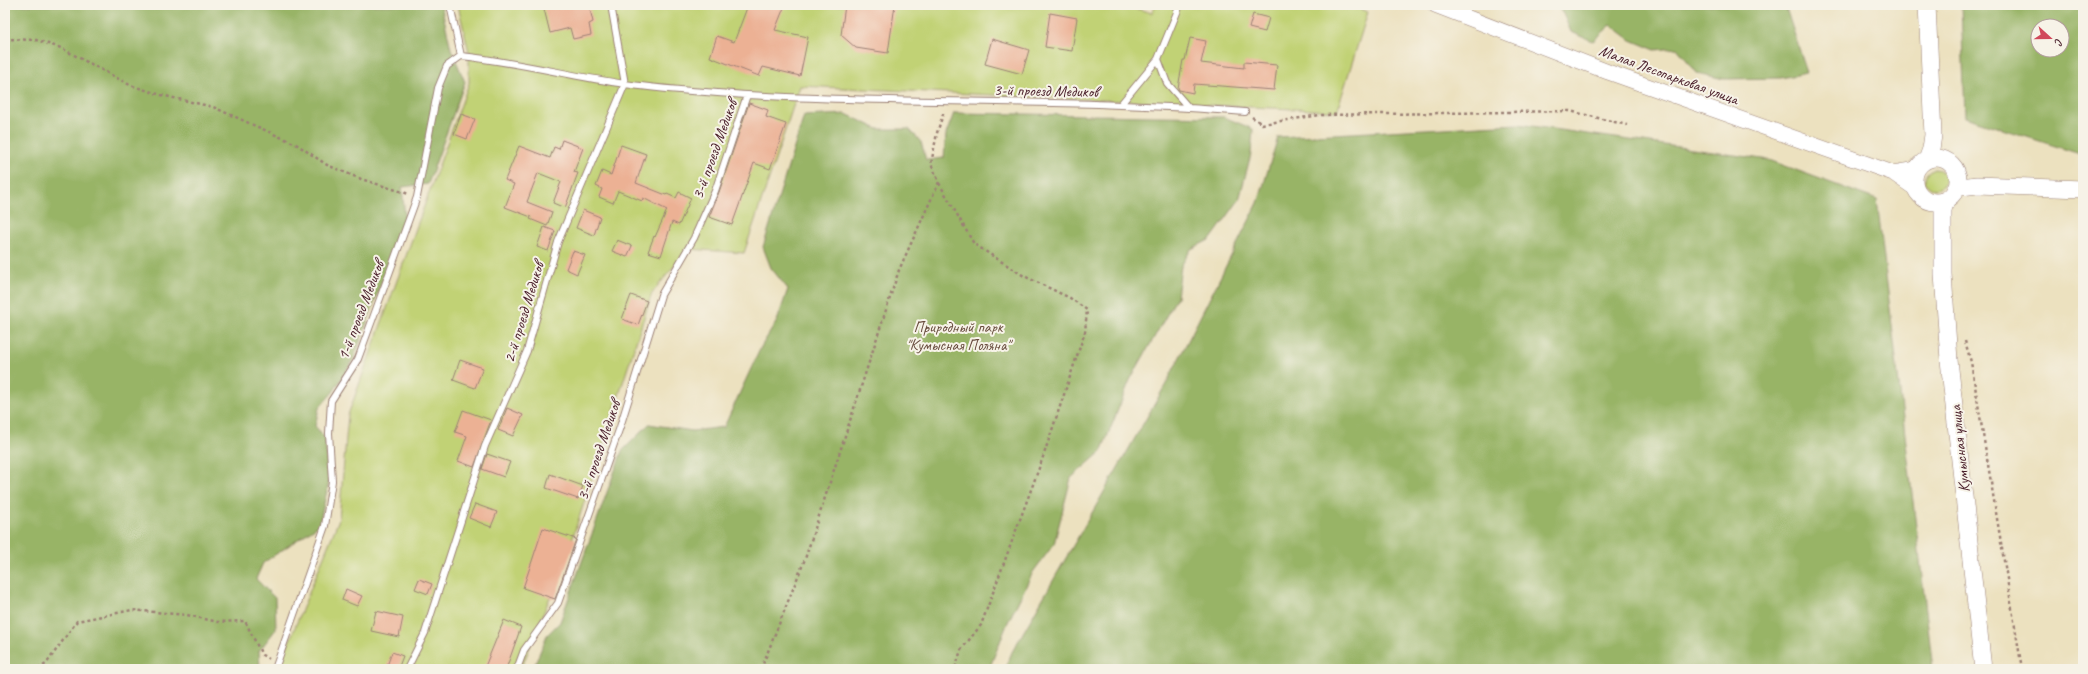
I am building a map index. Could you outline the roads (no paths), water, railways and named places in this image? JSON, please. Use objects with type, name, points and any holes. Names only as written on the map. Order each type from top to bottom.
[{"type":"main road","points":[[1927,5],[1932,135],[1931,149],[1914,183],[1916,189],[1925,199],[1948,192],[1964,181],[1977,185],[2083,189]]},
{"type":"main road","points":[[1932,135],[1938,150],[1956,170],[1948,192]]},
{"type":"main road","points":[[1922,165],[1940,158],[1946,160]]},
{"type":"main road","name":"Кумысная улица","points":[[1948,192],[1942,228],[1943,274],[1949,360],[1983,669]]},
{"type":"street","name":"Малая Лесопарковая улица","points":[[1435,5],[1608,72],[1893,173],[1916,189]]},
{"type":"street","name":"Малая Лесопарковая улица","points":[[1893,173],[1922,165]]},
{"type":"lane","points":[[450,5],[461,56],[530,66],[625,84],[748,95]]},
{"type":"lane","points":[[611,5],[625,84]]},
{"type":"lane","points":[[1121,104],[1158,59],[1180,5]]},
{"type":"lane","name":"1-й проезд Медиков","points":[[276,666],[325,526],[332,481],[330,433],[331,401],[358,359],[417,197],[438,88],[447,66],[461,56]]},
{"type":"lane","points":[[1158,59],[1167,83],[1188,107]]},
{"type":"lane","name":"2-й проезд Медиков","points":[[407,669],[425,633],[485,446],[527,351],[558,242],[625,84]]},
{"type":"lane","name":"3-й проезд Медиков","points":[[517,669],[524,650],[558,603],[620,427],[661,295],[694,238],[715,191],[748,95],[946,103],[1121,104],[1188,107],[1245,112]]},
{"type":"park label","name":"Природный парк \"Кумысная Поляна\"","points":[[958,335]]}]
